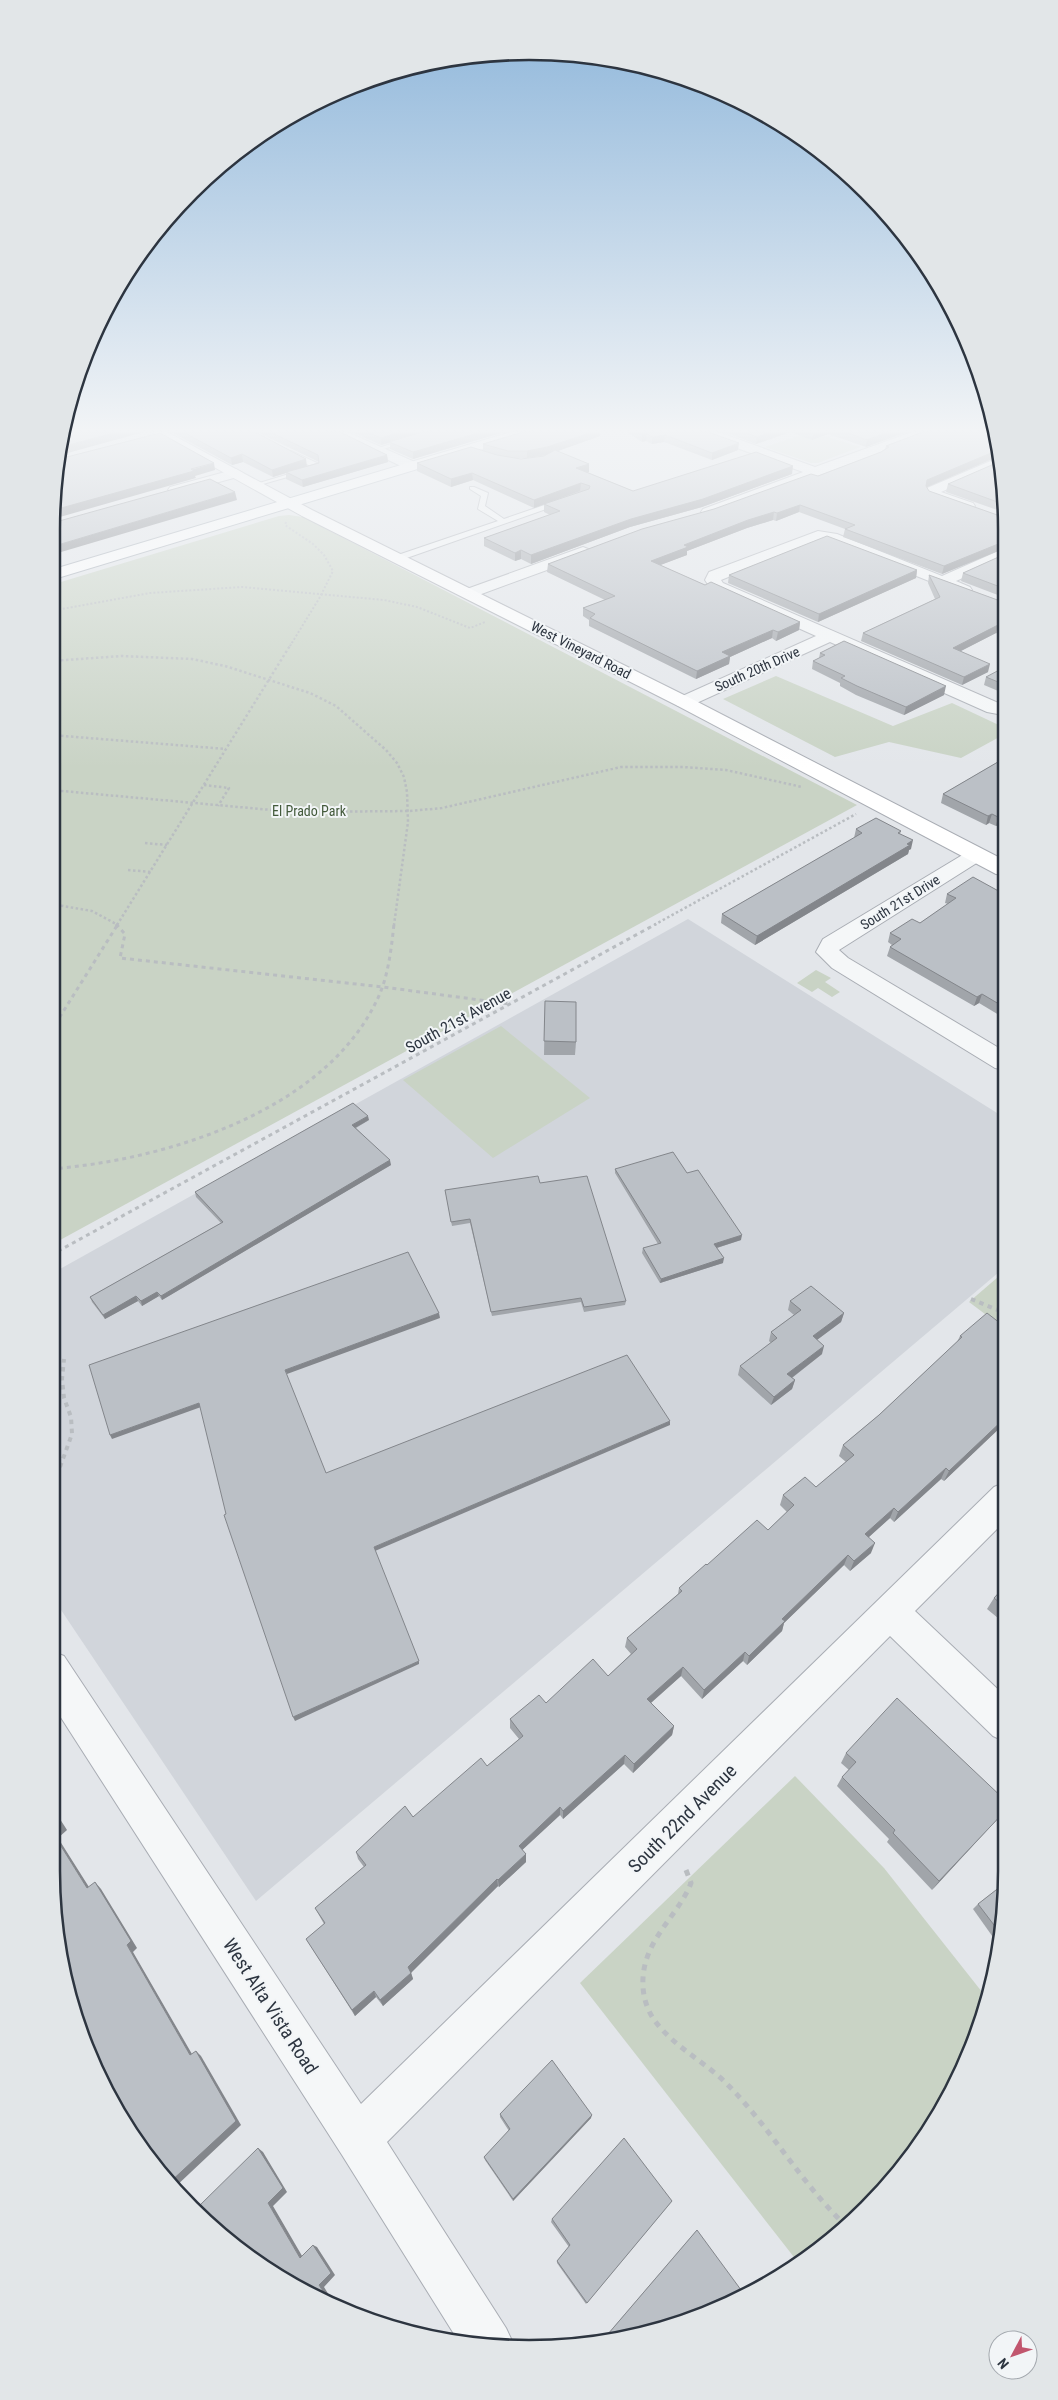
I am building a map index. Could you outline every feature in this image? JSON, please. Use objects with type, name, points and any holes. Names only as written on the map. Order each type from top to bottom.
[{"type":"street","points":[[60,572],[153,544]]},
{"type":"street","name":"West Vineyard Road","points":[[370,544],[510,613],[684,702],[876,804],[994,862]]},
{"type":"street","points":[[795,544],[715,575],[713,580],[717,586],[998,709]]},
{"type":"street","points":[[850,544],[979,596]]},
{"type":"street","points":[[470,593],[600,545]]},
{"type":"street","points":[[943,581],[998,556]]},
{"type":"street","name":"South 20th Drive","points":[[684,702],[830,636]]},
{"type":"street","name":"South 21st Drive","points":[[994,862],[831,944],[827,952],[840,963],[998,1058]]},
{"type":"street","name":"South 22nd Avenue","points":[[358,2139],[998,1505]]},
{"type":"street","points":[[890,1611],[998,1714]]},
{"type":"street","name":"West Alta Vista Road","points":[[60,1683],[358,2139],[484,2338]]},
{"type":"lane","points":[[398,558],[438,544]]},
{"type":"path","points":[[60,1016],[323,594],[333,571],[321,550],[314,544]]},
{"type":"path","points":[[60,609],[150,593],[202,588],[242,587],[384,600],[417,607],[470,628],[510,613]]},
{"type":"path","points":[[60,660],[93,656],[140,655],[193,659],[242,671],[327,700],[379,743],[393,758],[404,775],[410,811],[383,987],[374,1007],[354,1039],[318,1074],[271,1105],[224,1129],[157,1153],[78,1168],[60,1169]]},
{"type":"path","points":[[60,736],[226,749]]},
{"type":"path","points":[[60,791],[294,812],[410,811],[442,808],[621,767],[683,767],[726,770],[805,788]]},
{"type":"path","points":[[204,785],[229,788],[218,806]]},
{"type":"path","name":"South 21st Avenue","points":[[60,1250],[876,804]]},
{"type":"path","points":[[145,843],[167,845]]},
{"type":"path","points":[[128,870],[151,872]]},
{"type":"path","points":[[60,905],[90,910],[118,922],[125,934],[120,958],[383,987],[511,1004]]},
{"type":"path","points":[[971,1299],[998,1310]]},
{"type":"path","points":[[60,1467],[72,1434],[70,1416],[64,1398],[62,1379],[64,1359]]},
{"type":"path","points":[[686,1870],[691,1883],[688,1893],[667,1920],[646,1957],[643,1987],[647,2011],[656,2025],[729,2086],[820,2202],[840,2222]]},
{"type":"shaded area","points":[[688,919],[998,1114],[998,1273],[256,1901],[60,1608],[60,1269]]},
{"type":"green space","name":"El Prado Park","points":[[186,544],[355,544],[857,805],[60,1240],[60,582]]},
{"type":"green space","points":[[776,676],[893,726],[952,703],[998,725],[998,738],[961,758],[889,742],[835,757],[723,699]]},
{"type":"green space","points":[[816,970],[831,978],[825,982],[840,992],[832,997],[818,988],[812,992],[797,983]]},
{"type":"green space","points":[[501,1026],[590,1098],[493,1158],[403,1080]]},
{"type":"green space","points":[[998,1277],[998,1324],[969,1302]]},
{"type":"green space","points":[[795,1776],[884,1868],[982,1992],[973,2022],[950,2078],[919,2132],[901,2157],[861,2203],[815,2243],[794,2258],[580,1983]]},
{"type":"building","points":[[496,544],[562,544],[531,555],[521,550],[515,553]]},
{"type":"building","points":[[602,544],[687,544],[684,545],[688,547],[651,561],[705,585],[711,582],[800,622],[778,632],[773,630],[722,652],[730,656],[697,671],[590,618],[595,614],[583,608],[615,596],[548,564]]},
{"type":"building","points":[[807,544],[848,544],[917,570],[819,614],[729,575]]},
{"type":"building","points":[[885,544],[998,544],[944,566]]},
{"type":"building","points":[[998,557],[998,586],[963,573]]},
{"type":"building","points":[[929,575],[998,600],[998,625],[953,648],[990,664],[964,677],[863,633],[940,597]]},
{"type":"building","points":[[844,641],[946,686],[906,707],[857,686],[841,678],[845,676],[813,661],[825,655],[820,653]]},
{"type":"building","points":[[998,671],[998,682],[986,677]]},
{"type":"building","points":[[998,762],[998,817],[992,814],[988,816],[943,794]]},
{"type":"building","points":[[876,818],[901,831],[898,833],[913,840],[907,844],[910,845],[757,936],[722,914],[862,833],[856,829]]},
{"type":"building","points":[[973,877],[998,891],[998,1003],[982,994],[977,997],[890,947],[901,939],[890,933],[912,919],[920,923],[956,898],[947,894]]},
{"type":"building","points":[[545,1001],[576,1002],[576,1042],[544,1041]]},
{"type":"building","points":[[353,1103],[368,1116],[352,1125],[390,1160],[161,1296],[157,1292],[141,1301],[136,1296],[103,1315],[90,1297],[223,1222],[195,1192]]},
{"type":"building","points":[[673,1152],[687,1173],[698,1170],[742,1235],[714,1244],[724,1258],[661,1279],[643,1248],[661,1243],[615,1169]]},
{"type":"building","points":[[538,1176],[540,1183],[587,1176],[626,1301],[584,1307],[581,1298],[491,1312],[470,1219],[451,1222],[445,1190]]},
{"type":"building","points":[[408,1252],[439,1313],[285,1370],[326,1473],[627,1355],[670,1421],[374,1547],[419,1661],[293,1717],[224,1515],[226,1514],[199,1403],[110,1435],[89,1365]]},
{"type":"building","points":[[811,1286],[844,1313],[813,1336],[824,1346],[787,1374],[795,1380],[774,1397],[740,1366],[777,1338],[771,1332],[801,1310],[790,1301]]},
{"type":"building","points":[[987,1313],[998,1322],[998,1425],[949,1471],[946,1468],[898,1512],[894,1508],[865,1534],[875,1543],[854,1561],[848,1555],[782,1619],[785,1621],[749,1656],[745,1652],[704,1690],[683,1667],[647,1699],[674,1726],[634,1764],[625,1755],[563,1811],[560,1807],[519,1846],[526,1854],[497,1879],[408,1967],[411,1973],[380,2000],[374,1991],[352,2010],[306,1939],[325,1923],[315,1908],[366,1865],[356,1852],[405,1806],[413,1817],[481,1758],[487,1766],[523,1736],[510,1719],[539,1695],[546,1703],[593,1659],[608,1676],[637,1649],[627,1638],[682,1591],[679,1588],[757,1520],[768,1530],[794,1505],[783,1495],[805,1477],[816,1487],[854,1455],[843,1445],[879,1415],[962,1337],[960,1336]]},
{"type":"building","points":[[897,1698],[998,1793],[998,1819],[939,1881],[893,1833],[895,1830],[842,1777],[856,1762],[846,1753]]},
{"type":"building","points":[[60,1844],[87,1888],[95,1882],[131,1941],[127,1945],[190,2055],[196,2051],[236,2121],[174,2178],[139,2132],[108,2078],[85,2022],[76,1992],[64,1932],[61,1902]]},
{"type":"building","points":[[997,1889],[995,1926],[978,1904]]},
{"type":"building","points":[[552,2060],[592,2115],[513,2199],[484,2157],[510,2129],[500,2114]]},
{"type":"building","points":[[624,2138],[672,2201],[587,2303],[557,2261],[570,2245],[552,2219]]},
{"type":"building","points":[[258,2148],[283,2188],[268,2203],[300,2258],[313,2245],[331,2273],[319,2285],[324,2293],[268,2261],[243,2243],[200,2205]]},
{"type":"building","points":[[697,2230],[741,2289],[680,2315],[609,2333]]}]
